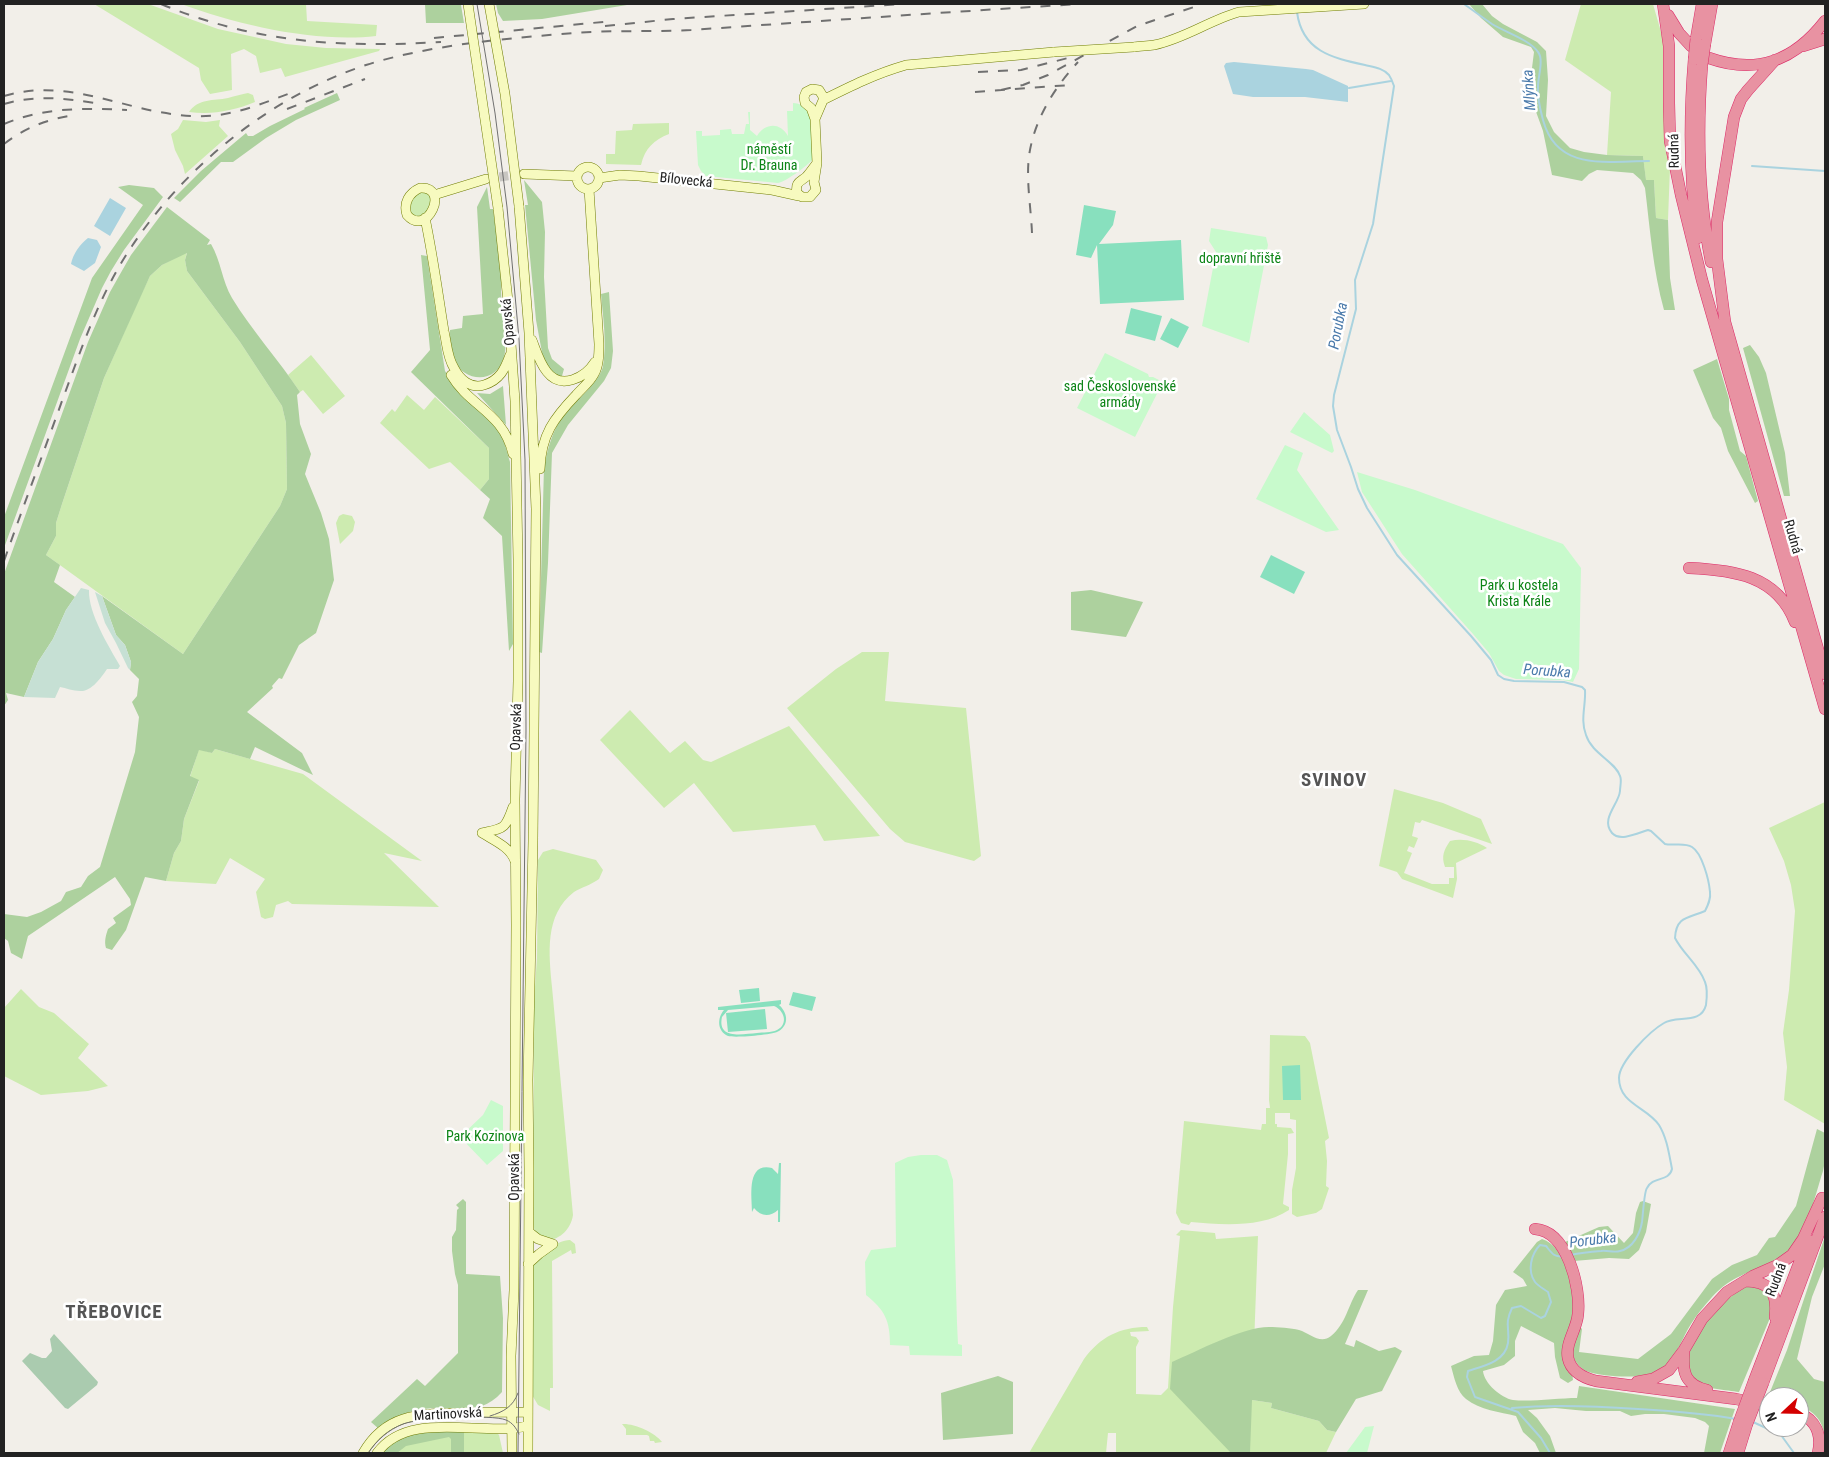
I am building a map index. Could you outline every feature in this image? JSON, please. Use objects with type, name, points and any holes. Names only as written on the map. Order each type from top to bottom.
[{"type":"highway","points":[[1663,4],[1674,26],[1697,43]]},
{"type":"highway","points":[[1663,4],[1669,46],[1669,122],[1673,159],[1693,247],[1720,323],[1733,371]]},
{"type":"highway","name":"Rudná","points":[[1702,4],[1697,43],[1702,61],[1690,121],[1693,204],[1700,258],[1720,323]]},
{"type":"highway","name":"Rudná","points":[[1697,43],[1712,4]]},
{"type":"highway","points":[[1799,47],[1825,21]]},
{"type":"highway","points":[[1702,61],[1737,66],[1755,65],[1775,60],[1799,47],[1825,39]]},
{"type":"highway","points":[[1720,323],[1716,234],[1731,128],[1741,99],[1754,81],[1775,60]]},
{"type":"highway","name":"Rudná","points":[[1733,371],[1825,709]]},
{"type":"highway","name":"Rudná","points":[[1733,371],[1825,674]]},
{"type":"highway","points":[[1689,568],[1738,572],[1758,580],[1776,593],[1784,603],[1792,614],[1801,637],[1808,646]]},
{"type":"highway","name":"Rudná","points":[[1758,1382],[1774,1330],[1824,1193]]},
{"type":"highway","points":[[1628,1385],[1651,1380],[1664,1374],[1672,1367],[1684,1350],[1695,1329],[1708,1311],[1727,1292],[1743,1281],[1778,1265],[1792,1255],[1802,1242],[1824,1193]]},
{"type":"highway","name":"Rudná","points":[[1758,1382],[1825,1217]]},
{"type":"highway","points":[[1534,1229],[1548,1232],[1561,1246],[1570,1264],[1577,1287],[1578,1307],[1577,1320],[1568,1350],[1570,1366],[1579,1375],[1590,1379],[1759,1404]]},
{"type":"highway","points":[[1743,1281],[1762,1283],[1772,1292],[1776,1303],[1774,1330]]},
{"type":"highway","points":[[1670,1390],[1684,1350]]},
{"type":"highway","points":[[1684,1350],[1684,1371],[1692,1384],[1736,1399]]},
{"type":"highway","points":[[1729,1453],[1743,1423],[1758,1382]]},
{"type":"highway","points":[[1809,1419],[1816,1428],[1820,1441],[1818,1453]]},
{"type":"highway","points":[[1738,1453],[1743,1423]]},
{"type":"main road","name":"Opavská","points":[[468,4],[498,208],[512,350],[517,472],[518,681],[515,799],[515,1213],[519,1428],[512,1453]]},
{"type":"main road","name":"Opavská","points":[[489,4],[505,94],[519,206],[529,333],[536,509],[533,841],[528,1080],[529,1232],[519,1412],[519,1428],[528,1453]]},
{"type":"main road","points":[[811,108],[821,99],[842,89],[887,70],[906,65],[1154,45],[1170,40],[1222,16],[1239,12],[1364,4]]},
{"type":"main road","points":[[817,163],[802,179],[796,190],[799,196],[804,198],[813,196],[816,190],[814,182],[817,163],[815,119],[811,108],[805,102],[805,93],[812,89],[821,99]]},
{"type":"main road","points":[[815,119],[821,99]]},
{"type":"main road","points":[[588,167],[595,169],[599,178],[596,186],[589,190],[580,186],[577,176],[581,169],[588,167]]},
{"type":"main road","points":[[524,174],[577,176]]},
{"type":"main road","name":"Bílovecká","points":[[599,178],[628,175],[772,190],[799,196]]},
{"type":"main road","points":[[434,195],[486,179]]},
{"type":"main road","points":[[772,190],[789,186],[802,179],[814,182]]},
{"type":"main road","points":[[420,188],[428,189],[434,195],[434,206],[425,218],[418,220],[410,218],[405,210],[406,202],[412,193],[420,188]]},
{"type":"main road","points":[[536,509],[541,458],[546,436],[557,415],[593,377],[598,357],[598,327],[589,190]]},
{"type":"main road","points":[[425,218],[451,363],[460,378],[471,385],[484,385],[498,378],[505,368],[512,350]]},
{"type":"main road","points":[[442,319],[443,351],[450,374],[504,430],[517,472]]},
{"type":"main road","points":[[529,333],[546,370],[557,380],[570,381],[581,377],[589,370],[598,357]]},
{"type":"main road","points":[[515,799],[508,823],[502,828],[482,833],[508,849],[516,866]]},
{"type":"main road","points":[[528,1264],[553,1244],[538,1239],[529,1232]]},
{"type":"main road","name":"Martinovská","points":[[363,1453],[382,1429],[406,1417],[424,1414],[519,1412]]},
{"type":"main road","name":"Martinovská","points":[[377,1453],[391,1438],[420,1429],[519,1428]]},
{"type":"green space","points":[[94,4],[148,4],[218,29],[286,44],[326,48],[380,49],[379,51],[285,77],[281,68],[260,73],[256,56],[244,49],[231,54],[232,90],[210,94],[201,80],[199,68]]},
{"type":"green space","points":[[181,4],[306,4],[307,21],[377,25],[376,36],[328,37],[277,30],[227,19]]},
{"type":"green space","points":[[425,4],[461,5],[464,23],[426,23]]},
{"type":"green space","points":[[496,4],[633,4],[542,19],[503,21],[498,13]]},
{"type":"green space","points":[[1469,4],[1482,4],[1492,16],[1537,42],[1546,51],[1548,80],[1546,116],[1554,132],[1570,148],[1607,155],[1643,156],[1646,180],[1654,180],[1656,218],[1668,220],[1670,278],[1675,310],[1664,310],[1660,295],[1654,265],[1645,188],[1641,180],[1633,173],[1597,170],[1589,174],[1582,181],[1552,175],[1543,131],[1535,109],[1530,84],[1534,52],[1531,47],[1503,37],[1481,18]]},
{"type":"green space","points":[[1581,4],[1653,4],[1665,46],[1664,125],[1670,167],[1668,220],[1656,218],[1654,180],[1646,181],[1643,156],[1607,155],[1611,92],[1565,60]]},
{"type":"green space","points":[[248,93],[253,95],[255,102],[239,108],[222,112],[189,112],[202,102]]},
{"type":"green space","points":[[337,93],[340,100],[296,120],[266,138],[233,162],[221,162],[180,202],[174,198],[201,171],[246,133],[248,136],[253,136],[304,108]]},
{"type":"green space","name":"náměstí Dr. Brauna","points":[[793,103],[801,105],[806,109],[810,116],[813,134],[813,159],[797,173],[778,183],[706,176],[701,171],[698,165],[696,131],[702,131],[702,136],[720,135],[720,130],[731,129],[732,134],[744,134],[746,124],[749,124],[748,112],[750,112],[750,130],[757,136],[768,127],[777,126],[785,131],[788,136],[787,111],[793,111]]},
{"type":"green space","points":[[183,120],[206,122],[220,120],[219,126],[228,136],[185,174],[175,150],[171,134],[178,129]]},
{"type":"green space","points":[[669,123],[669,134],[651,145],[641,165],[606,164],[606,154],[615,154],[616,131],[632,130],[633,124]]},
{"type":"green space","points":[[524,180],[542,202],[545,232],[544,277],[548,348],[552,359],[564,369],[562,376],[557,376],[550,370],[543,358],[536,320],[525,205],[528,205]]},
{"type":"green space","points":[[129,185],[154,188],[163,197],[124,250],[102,288],[80,339],[4,548],[4,517],[92,278],[143,205],[118,187]]},
{"type":"green space","points":[[487,187],[490,209],[493,209],[501,274],[502,312],[506,346],[504,357],[495,372],[488,376],[480,377],[465,373],[458,368],[453,360],[450,349],[450,330],[462,328],[463,316],[483,314],[477,207]]},
{"type":"green space","points":[[421,191],[429,193],[432,200],[429,210],[420,217],[411,214],[408,207],[413,196]]},
{"type":"green space","points":[[1084,205],[1116,211],[1113,225],[1099,244],[1181,240],[1184,300],[1100,304],[1097,245],[1091,258],[1076,255]]},
{"type":"green space","points":[[167,207],[210,240],[207,245],[211,244],[232,298],[300,392],[297,395],[300,424],[311,454],[305,474],[321,513],[329,539],[334,580],[316,633],[299,645],[282,679],[279,678],[272,686],[273,688],[247,712],[302,753],[313,775],[255,747],[250,759],[215,749],[212,753],[199,750],[190,776],[199,780],[184,819],[181,841],[174,853],[166,881],[145,877],[126,930],[112,950],[106,948],[105,945],[108,929],[116,923],[113,918],[131,905],[130,899],[115,877],[28,936],[22,959],[11,953],[8,941],[4,938],[4,914],[27,917],[41,912],[61,901],[66,892],[81,887],[88,876],[100,867],[135,752],[139,717],[132,702],[137,696],[139,679],[130,670],[131,662],[125,645],[116,635],[102,596],[183,654],[280,506],[287,489],[286,423],[282,406],[240,342],[187,271],[185,260],[187,253],[162,265],[150,276],[104,378],[56,523],[56,536],[46,555],[60,565],[54,582],[75,597],[66,610],[53,639],[38,662],[24,697],[6,693],[8,700],[4,706],[4,574],[88,342],[110,292],[131,255]]},
{"type":"green space","name":"dopravní hřiště","points":[[1211,228],[1266,237],[1268,245],[1249,343],[1202,326],[1216,252],[1209,241]]},
{"type":"green space","points":[[187,252],[185,260],[187,271],[240,342],[282,406],[286,423],[287,489],[280,506],[183,654],[46,555],[56,536],[56,523],[104,378],[138,301],[150,276],[162,265]]},
{"type":"green space","points":[[421,255],[427,256],[445,371],[499,432],[510,462],[513,644],[509,651],[502,536],[483,518],[490,499],[480,490],[489,479],[489,448],[411,372],[430,350]]},
{"type":"green space","points":[[609,292],[613,351],[611,368],[604,381],[568,425],[552,453],[542,653],[539,652],[544,467],[551,439],[557,426],[601,372],[605,348],[601,294]]},
{"type":"green space","points":[[1131,308],[1162,316],[1155,341],[1125,333]]},
{"type":"green space","points":[[1171,318],[1189,327],[1178,348],[1160,339]]},
{"type":"green space","points":[[1750,345],[1759,357],[1766,373],[1785,453],[1790,496],[1784,496],[1743,348]]},
{"type":"green space","name":"sad Československé armády","points":[[1105,353],[1148,374],[1149,377],[1163,382],[1135,437],[1077,408]]},
{"type":"green space","points":[[311,355],[345,396],[323,414],[303,390],[300,392],[288,375]]},
{"type":"green space","points":[[1717,359],[1729,399],[1729,410],[1740,451],[1746,456],[1758,501],[1755,503],[1728,451],[1721,428],[1713,418],[1693,370]]},
{"type":"green space","points":[[503,386],[506,425],[477,393],[490,394]]},
{"type":"green space","points":[[407,395],[424,410],[435,397],[489,448],[489,479],[480,490],[450,462],[429,469],[380,423],[392,409],[395,412]]},
{"type":"green space","points":[[1304,412],[1330,435],[1334,451],[1332,453],[1290,432]]},
{"type":"green space","points":[[1285,445],[1303,453],[1297,470],[1339,530],[1326,532],[1256,499]]},
{"type":"green space","name":"Park u kostela Krista Krále","points":[[1357,472],[1415,490],[1563,544],[1581,568],[1579,669],[1573,682],[1516,679],[1499,671],[1489,653],[1402,554],[1362,492]]},
{"type":"green space","points":[[343,514],[352,516],[355,522],[353,531],[340,544],[336,523],[339,516]]},
{"type":"green space","points":[[1271,555],[1305,572],[1294,594],[1260,577]]},
{"type":"green space","points":[[81,588],[89,590],[95,619],[120,666],[118,669],[107,669],[95,684],[84,691],[60,687],[55,698],[24,697],[38,662],[53,639],[66,610]]},
{"type":"green space","points":[[1091,590],[1143,602],[1126,637],[1071,630],[1071,592]]},
{"type":"green space","points":[[95,592],[102,596],[116,635],[125,645],[131,662],[130,670],[105,623]]},
{"type":"green space","points":[[862,652],[889,652],[885,701],[966,708],[981,856],[974,861],[905,842],[890,829],[787,708],[836,669]]},
{"type":"green space","points":[[630,710],[670,753],[685,741],[703,760],[711,762],[789,726],[880,836],[824,841],[815,825],[733,832],[694,783],[664,808],[600,740]]},
{"type":"green space","points":[[199,749],[212,753],[215,749],[303,774],[422,861],[384,853],[439,907],[292,904],[288,901],[276,905],[273,917],[265,919],[261,917],[256,892],[265,879],[230,858],[216,884],[166,881],[174,853],[181,841],[184,819],[199,781],[190,777]]},
{"type":"green space","points":[[1394,789],[1443,803],[1481,819],[1492,844],[1422,820],[1420,823],[1415,822],[1412,836],[1418,838],[1414,848],[1409,846],[1407,851],[1412,853],[1404,873],[1432,884],[1449,884],[1449,878],[1454,878],[1454,867],[1445,867],[1443,860],[1445,850],[1450,841],[1469,841],[1487,848],[1456,863],[1457,879],[1453,898],[1402,879],[1397,872],[1379,866]]},
{"type":"green space","points":[[1825,802],[1825,1124],[1784,1100],[1787,1067],[1783,1033],[1789,990],[1795,911],[1791,885],[1784,861],[1769,828]]},
{"type":"green space","points":[[553,849],[596,860],[603,870],[599,879],[574,892],[564,901],[557,912],[551,936],[551,974],[573,1215],[571,1223],[561,1235],[548,1240],[542,1238],[537,1233],[533,1225],[534,1001],[537,958],[538,860],[543,852]]},
{"type":"green space","points":[[759,988],[760,1001],[741,1003],[739,990]]},
{"type":"green space","points":[[21,989],[39,1007],[54,1013],[89,1044],[78,1058],[108,1086],[88,1091],[41,1095],[4,1076],[4,1008]]},
{"type":"green space","points":[[793,992],[816,997],[812,1011],[789,1005]]},
{"type":"green space","points":[[781,1000],[779,1005],[784,1011],[786,1022],[779,1031],[769,1034],[728,1036],[720,1028],[719,1020],[724,1010],[718,1010],[718,1007]],"holes":[[[774,1006],[783,1014],[784,1021],[781,1027],[775,1031],[732,1034],[723,1029],[721,1024],[722,1017],[728,1010]]]},
{"type":"green space","points":[[765,1009],[767,1029],[728,1032],[726,1013]]},
{"type":"green space","points":[[1270,1035],[1305,1036],[1310,1043],[1329,1138],[1325,1141],[1327,1161],[1326,1186],[1329,1188],[1322,1209],[1316,1213],[1297,1217],[1292,1214],[1292,1190],[1296,1168],[1296,1120],[1290,1119],[1290,1113],[1275,1113],[1275,1124],[1277,1124],[1277,1127],[1291,1128],[1294,1133],[1288,1134],[1283,1204],[1289,1207],[1289,1210],[1267,1220],[1242,1224],[1191,1222],[1189,1225],[1181,1223],[1176,1213],[1184,1121],[1261,1130],[1262,1124],[1266,1124],[1266,1108],[1270,1108]]},
{"type":"green space","points":[[1300,1065],[1301,1100],[1283,1100],[1282,1066]]},
{"type":"green space","name":"Park Kozinova","points":[[491,1100],[503,1106],[503,1151],[487,1165],[460,1137],[483,1115]]},
{"type":"green space","points":[[1817,1129],[1825,1133],[1823,1171],[1812,1208],[1801,1235],[1785,1256],[1734,1279],[1719,1290],[1693,1320],[1672,1360],[1663,1369],[1648,1375],[1616,1376],[1589,1372],[1579,1366],[1574,1359],[1573,1352],[1580,1327],[1582,1329],[1579,1352],[1638,1359],[1671,1334],[1712,1279],[1732,1265],[1757,1255],[1769,1238],[1775,1237],[1796,1206]]},
{"type":"green space","points":[[937,1155],[947,1160],[953,1180],[958,1344],[962,1345],[962,1356],[910,1355],[909,1346],[890,1345],[889,1329],[885,1317],[878,1306],[866,1295],[865,1262],[871,1250],[896,1247],[895,1163],[908,1157]]},
{"type":"green space","points":[[779,1163],[781,1163],[780,1222],[778,1222],[778,1210],[769,1215],[760,1213],[754,1208],[752,1212],[751,1189],[754,1175],[758,1170],[772,1168],[778,1174]]},
{"type":"green space","points":[[463,1199],[466,1202],[466,1274],[500,1276],[503,1318],[502,1392],[492,1401],[472,1409],[428,1408],[412,1411],[379,1429],[371,1422],[417,1379],[425,1386],[458,1353],[458,1285],[452,1251],[452,1237],[456,1230],[457,1210],[459,1208],[456,1205]]},
{"type":"green space","points":[[1643,1201],[1651,1204],[1646,1232],[1639,1250],[1629,1259],[1609,1258],[1574,1261],[1565,1242],[1599,1227],[1608,1226],[1624,1243],[1633,1233],[1636,1213],[1640,1202]]},
{"type":"green space","points":[[1181,1230],[1215,1233],[1216,1239],[1258,1236],[1252,1400],[1272,1403],[1271,1408],[1319,1421],[1327,1430],[1336,1432],[1326,1453],[1116,1453],[1116,1433],[1108,1433],[1106,1453],[1029,1453],[1084,1359],[1104,1339],[1119,1331],[1147,1327],[1149,1331],[1130,1332],[1131,1336],[1136,1337],[1139,1341],[1136,1347],[1136,1394],[1161,1395],[1168,1388],[1180,1236],[1176,1235]]},
{"type":"green space","points":[[1825,1236],[1825,1264],[1812,1297],[1797,1359],[1814,1379],[1825,1382],[1825,1444],[1821,1424],[1815,1415],[1809,1411],[1809,1387],[1772,1387],[1787,1350]]},
{"type":"green space","points":[[1542,1239],[1550,1243],[1557,1250],[1567,1269],[1570,1280],[1574,1310],[1571,1327],[1573,1380],[1568,1383],[1560,1378],[1554,1343],[1521,1326],[1515,1341],[1515,1356],[1504,1365],[1483,1371],[1490,1385],[1503,1396],[1513,1400],[1577,1398],[1579,1386],[1735,1409],[1720,1453],[1704,1453],[1709,1426],[1695,1418],[1664,1414],[1631,1416],[1620,1411],[1586,1411],[1555,1408],[1528,1410],[1537,1418],[1550,1436],[1556,1453],[1540,1453],[1535,1443],[1523,1432],[1516,1416],[1484,1408],[1472,1403],[1463,1396],[1456,1384],[1451,1366],[1474,1356],[1489,1355],[1493,1341],[1496,1305],[1505,1290],[1527,1286],[1523,1279],[1513,1272],[1537,1242]]},
{"type":"green space","points":[[570,1240],[575,1244],[576,1253],[572,1254],[571,1250],[552,1261],[553,1388],[550,1388],[550,1411],[538,1405],[532,1395],[532,1265],[554,1245]]},
{"type":"green space","points":[[1746,1286],[1761,1286],[1771,1299],[1770,1318],[1739,1392],[1698,1384],[1694,1381],[1688,1370],[1688,1357],[1693,1343],[1713,1314],[1736,1292]]},
{"type":"green space","points":[[1358,1290],[1368,1290],[1345,1344],[1354,1347],[1356,1340],[1379,1351],[1395,1347],[1402,1351],[1382,1391],[1356,1399],[1336,1432],[1327,1430],[1319,1421],[1271,1408],[1272,1403],[1252,1400],[1250,1453],[1231,1453],[1170,1389],[1172,1362],[1233,1335],[1269,1327],[1299,1330],[1319,1339],[1331,1336],[1340,1326]]},
{"type":"green space","points":[[54,1334],[98,1382],[97,1385],[68,1409],[22,1361],[30,1353],[46,1358],[52,1351],[50,1339]]},
{"type":"green space","points":[[998,1376],[1013,1382],[1013,1434],[943,1440],[941,1393]]},
{"type":"green space","points":[[622,1424],[644,1429],[662,1442],[655,1443],[650,1441],[647,1435],[626,1435],[626,1429]]},
{"type":"green space","points":[[1374,1426],[1367,1453],[1346,1453],[1365,1427]]},
{"type":"green space","points":[[427,1431],[497,1433],[503,1453],[381,1453]]},
{"type":"green space","points":[[464,1431],[464,1453],[451,1453],[451,1439],[449,1437],[406,1446],[397,1453],[381,1453],[395,1440],[419,1432]]},
{"type":"water","points":[[1234,62],[1313,70],[1348,86],[1348,102],[1305,97],[1253,97],[1233,94],[1224,66],[1226,63]]},
{"type":"water","points":[[110,198],[126,208],[110,236],[94,226]]},
{"type":"water","points":[[88,238],[97,240],[101,247],[95,263],[84,271],[71,264],[77,250]]},
{"type":"waterway","name":"Mlýnka","points":[[1464,4],[1492,24],[1517,36],[1538,52],[1541,59],[1538,99],[1543,120],[1550,137],[1560,148],[1572,156],[1586,160],[1601,162],[1649,161]]},
{"type":"waterway","name":"Porubka","points":[[1297,12],[1305,36],[1312,44],[1330,55],[1384,71],[1389,75],[1394,86],[1373,224],[1355,280],[1356,309],[1334,395],[1333,406],[1337,430],[1358,489],[1367,508],[1397,555],[1471,636],[1491,660],[1498,675],[1504,679],[1514,681],[1564,682],[1582,687],[1585,690],[1583,718],[1586,735],[1593,747],[1613,766],[1621,778],[1619,796],[1608,822],[1612,833],[1615,836],[1624,837],[1648,830],[1665,844],[1692,847],[1696,850],[1702,861],[1708,881],[1710,897],[1705,911],[1684,919],[1678,925],[1675,938],[1699,970],[1705,982],[1707,987],[1706,1005],[1699,1015],[1669,1021],[1658,1027],[1630,1056],[1620,1071],[1619,1078],[1620,1087],[1628,1100],[1654,1119],[1662,1130],[1672,1169],[1668,1176],[1653,1182],[1647,1188],[1641,1227],[1638,1236],[1629,1247],[1618,1252],[1603,1251],[1570,1255]]},
{"type":"waterway","points":[[1349,88],[1391,81]]},
{"type":"waterway","name":"Mlýnka","points":[[1752,166],[1825,171]]},
{"type":"waterway","name":"Porubka","points":[[1550,1453],[1541,1438],[1518,1412],[1475,1397],[1467,1377],[1468,1371],[1486,1365],[1503,1355],[1508,1343],[1508,1318],[1512,1308],[1521,1306],[1541,1318],[1545,1316],[1551,1302],[1548,1292],[1536,1283],[1531,1273],[1532,1258],[1540,1245],[1546,1246],[1555,1255],[1563,1256]]},
{"type":"waterway","points":[[1512,1408],[1606,1407],[1687,1412],[1736,1419]]},
{"type":"waterway","points":[[1753,1422],[1781,1435],[1794,1453]]},
{"type":"tunnel","points":[[486,179],[520,174]]},
{"type":"tram line","points":[[477,4],[495,113],[507,207],[519,339],[525,460],[526,730],[518,1453]]},
{"type":"tram line","points":[[490,1416],[507,1408],[518,1393]]},
{"type":"tram line","points":[[368,1453],[392,1429],[403,1424],[423,1420],[471,1417],[498,1418],[511,1423],[519,1434]]},
{"type":"railway","points":[[161,4],[230,27],[298,40],[368,44],[441,42]]},
{"type":"railway","points":[[605,26],[673,19],[902,4]]},
{"type":"railway","points":[[4,561],[84,341],[110,282],[132,246],[154,216],[205,161],[234,136],[265,114],[298,95],[331,78],[390,58],[442,47],[496,40],[589,32],[691,30],[1079,4]]},
{"type":"railway","points":[[1001,90],[1023,85],[1048,75],[1137,26],[1197,6]]},
{"type":"railway","points":[[434,38],[613,21]]},
{"type":"railway","points":[[978,72],[1021,70],[1072,57]]},
{"type":"railway","points":[[1032,233],[1028,175],[1029,156],[1035,130],[1046,105],[1078,62]]},
{"type":"railway","points":[[287,109],[365,79]]},
{"type":"railway","points":[[975,92],[1070,85]]},
{"type":"railway","points":[[4,96],[29,91],[53,90],[76,93],[170,114],[208,116],[247,109],[296,91]]},
{"type":"railway","points":[[4,104],[38,98],[95,103]]},
{"type":"railway","points":[[4,124],[34,114],[65,110],[127,110]]},
{"type":"railway","points":[[4,144],[38,125],[75,115]]},
{"type":"district","name":"SVINOV","points":[[1334,781]]},
{"type":"district","name":"TŘEBOVICE","points":[[114,1313]]}]
